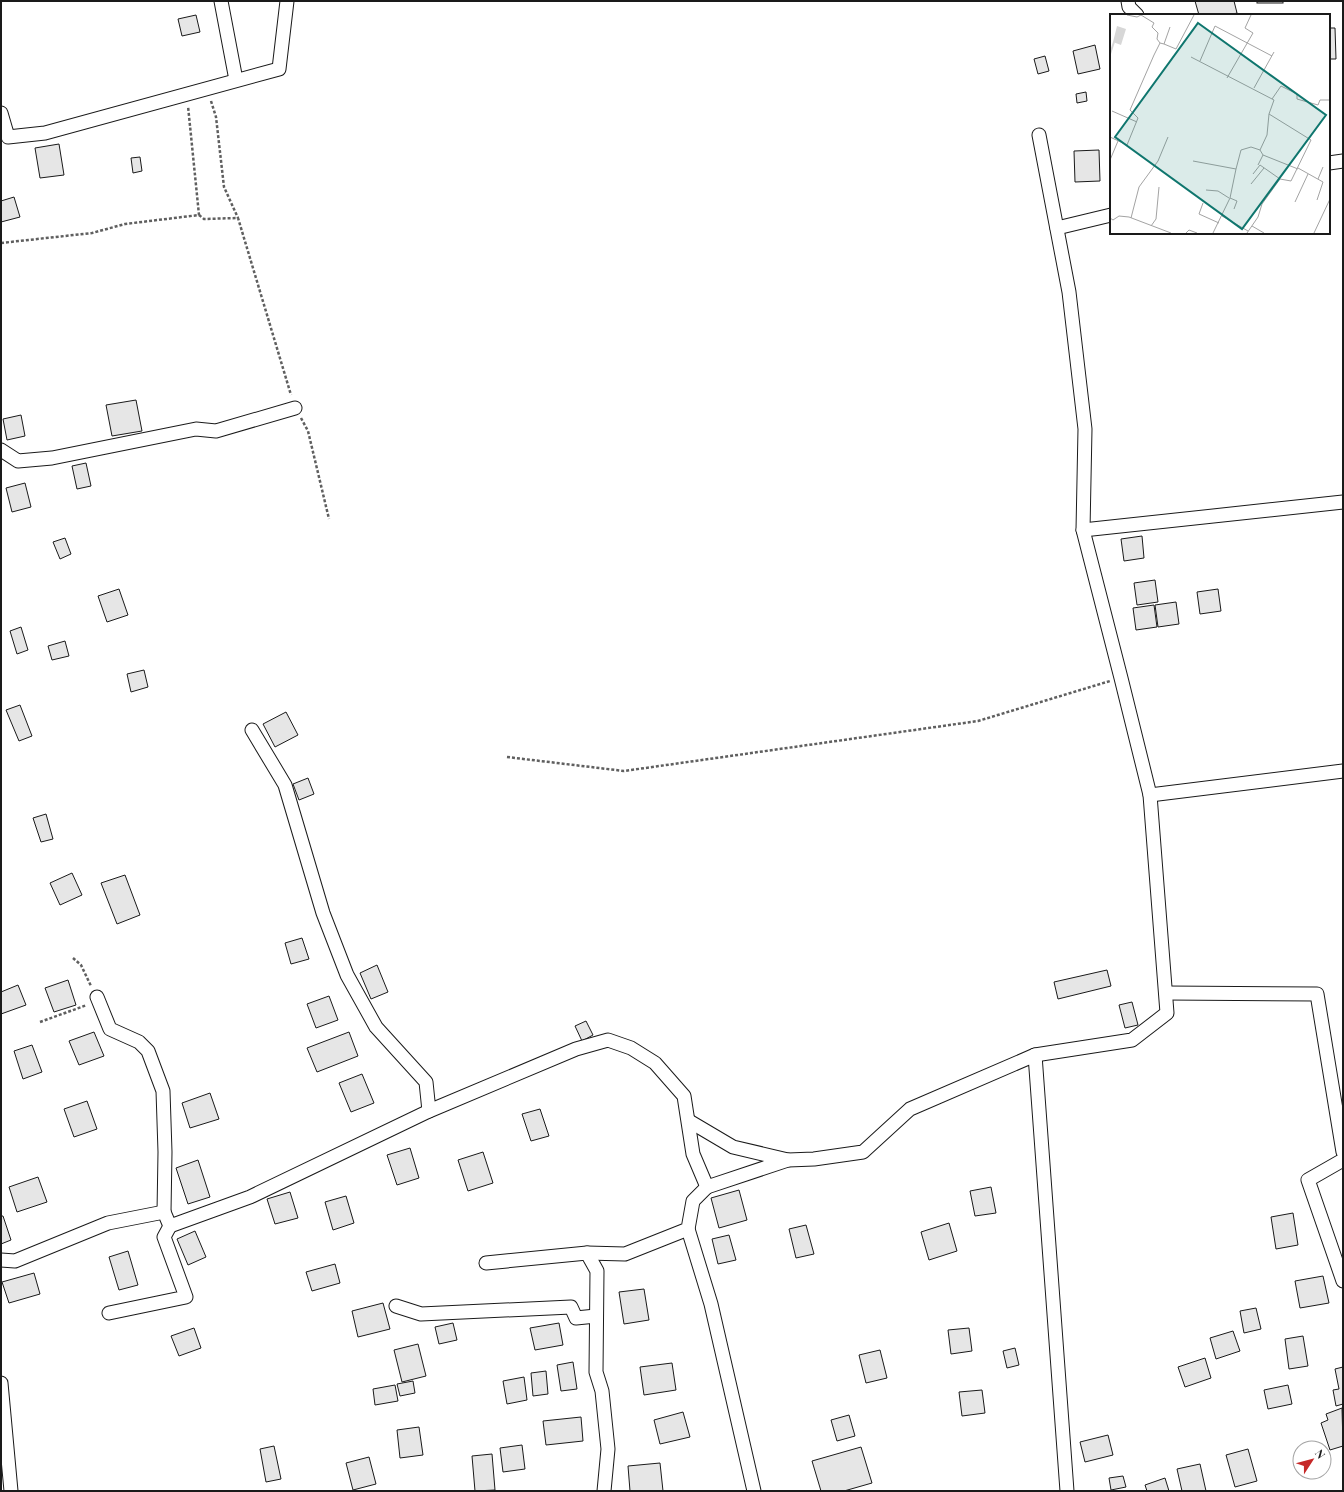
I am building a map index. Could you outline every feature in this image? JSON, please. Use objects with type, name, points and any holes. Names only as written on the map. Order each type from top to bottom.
[{"type":"street","points":[[221,1],[236,80]]},
{"type":"street","points":[[1,113],[3,128],[8,138],[45,132],[279,69],[287,1]]},
{"type":"street","points":[[1128,1],[1129,7],[1136,14]]},
{"type":"street","points":[[689,1121],[733,1147],[788,1160],[814,1159],[863,1152],[910,1109],[1035,1054],[1132,1040],[1167,1013],[1150,795],[1083,530],[1085,429],[1069,292],[1039,135]]},
{"type":"street","points":[[1330,163],[1343,161]]},
{"type":"street","points":[[1057,228],[1110,215]]},
{"type":"street","points":[[1,450],[18,462],[52,458],[196,429],[216,431],[296,408]]},
{"type":"street","points":[[1083,530],[1343,502]]},
{"type":"street","points":[[252,730],[285,785],[323,913],[347,974],[376,1027],[426,1082],[429,1111]]},
{"type":"street","points":[[1150,795],[1343,772]]},
{"type":"street","points":[[1166,993],[1316,994],[1343,1152]]},
{"type":"street","points":[[98,999],[110,1029],[139,1042],[148,1051],[163,1091],[165,1152],[164,1212],[170,1226]]},
{"type":"street","points":[[109,1313],[186,1297],[164,1236],[170,1226],[250,1197],[429,1111],[576,1049],[608,1040],[631,1048],[655,1064],[684,1096],[693,1154],[707,1187]]},
{"type":"street","points":[[1035,1054],[1067,1491]]},
{"type":"street","points":[[754,1491],[711,1304],[688,1229],[693,1201],[707,1187],[788,1160]]},
{"type":"street","points":[[1343,1160],[1308,1180],[1343,1281]]},
{"type":"street","points":[[1,1260],[15,1262],[108,1223],[164,1212]]},
{"type":"street","points":[[486,1263],[587,1253],[625,1254],[688,1229]]},
{"type":"street","points":[[587,1253],[597,1271],[596,1372],[602,1391],[608,1449],[604,1491]]},
{"type":"street","points":[[396,1306],[421,1314],[571,1307],[576,1318],[596,1316]]},
{"type":"street","points":[[1,1383],[11,1491]]},
{"type":"path","points":[[206,88],[216,117],[224,187],[238,218],[296,408],[308,431],[329,519]]},
{"type":"path","points":[[187,93],[199,215]]},
{"type":"path","points":[[1,243],[92,233],[125,224],[199,215],[204,219],[238,218]]},
{"type":"path","points":[[507,757],[624,771],[978,721],[1121,678]]},
{"type":"path","points":[[40,1022],[98,999],[81,965],[73,958]]},
{"type":"building","points":[[1195,1],[1234,1],[1237,13],[1234,14],[1199,14]]},
{"type":"building","points":[[1257,1],[1283,1],[1283,3],[1257,3]]},
{"type":"building","points":[[196,15],[200,32],[182,36],[178,19]]},
{"type":"building","points":[[1330,28],[1335,28],[1336,59],[1330,59]]},
{"type":"building","points":[[1095,45],[1100,69],[1078,74],[1073,51]]},
{"type":"building","points":[[1045,56],[1049,71],[1038,74],[1034,59]]},
{"type":"building","points":[[1086,92],[1087,101],[1077,103],[1076,94]]},
{"type":"building","points":[[59,144],[64,175],[40,178],[35,148]]},
{"type":"building","points":[[1099,150],[1100,181],[1075,182],[1074,151]]},
{"type":"building","points":[[140,157],[142,171],[133,173],[131,158]]},
{"type":"building","points":[[14,197],[20,217],[1,222],[1,201]]},
{"type":"building","points":[[136,400],[142,431],[112,436],[106,405]]},
{"type":"building","points":[[21,415],[25,436],[7,440],[3,419]]},
{"type":"building","points":[[86,463],[91,486],[77,489],[72,466]]},
{"type":"building","points":[[25,483],[31,507],[12,512],[6,488]]},
{"type":"building","points":[[1142,536],[1144,558],[1124,561],[1121,539]]},
{"type":"building","points":[[65,538],[71,554],[60,559],[53,542]]},
{"type":"building","points":[[1155,580],[1158,602],[1137,605],[1134,583]]},
{"type":"building","points":[[119,589],[128,615],[107,622],[98,596]]},
{"type":"building","points":[[1218,589],[1221,611],[1200,614],[1197,592]]},
{"type":"building","points":[[1176,602],[1179,624],[1158,627],[1155,605]]},
{"type":"building","points":[[1154,605],[1157,627],[1136,630],[1133,608]]},
{"type":"building","points":[[21,627],[28,650],[17,654],[10,631]]},
{"type":"building","points":[[65,641],[69,656],[52,660],[48,646]]},
{"type":"building","points":[[144,670],[148,687],[131,692],[127,674]]},
{"type":"building","points":[[20,705],[32,736],[19,741],[6,710]]},
{"type":"building","points":[[286,712],[298,735],[275,747],[263,724]]},
{"type":"building","points":[[308,778],[314,794],[299,800],[293,784]]},
{"type":"building","points":[[46,814],[53,839],[41,842],[33,818]]},
{"type":"building","points":[[72,873],[82,895],[60,905],[50,883]]},
{"type":"building","points":[[125,875],[140,915],[117,924],[101,883]]},
{"type":"building","points":[[302,938],[309,959],[291,964],[285,943]]},
{"type":"building","points":[[377,965],[388,992],[371,999],[360,973]]},
{"type":"building","points":[[1107,970],[1111,986],[1058,999],[1054,982]]},
{"type":"building","points":[[68,980],[76,1005],[54,1012],[45,988]]},
{"type":"building","points":[[18,985],[26,1005],[1,1014],[1,992]]},
{"type":"building","points":[[329,996],[338,1020],[316,1028],[307,1004]]},
{"type":"building","points":[[1132,1002],[1138,1025],[1125,1028],[1119,1005]]},
{"type":"building","points":[[586,1021],[593,1035],[582,1041],[575,1026]]},
{"type":"building","points":[[94,1032],[104,1056],[79,1065],[69,1041]]},
{"type":"building","points":[[349,1032],[358,1056],[317,1072],[307,1048]]},
{"type":"building","points":[[32,1045],[42,1072],[23,1079],[14,1051]]},
{"type":"building","points":[[362,1074],[374,1103],[351,1112],[339,1083]]},
{"type":"building","points":[[210,1093],[219,1119],[190,1128],[182,1103]]},
{"type":"building","points":[[87,1101],[97,1129],[74,1137],[64,1109]]},
{"type":"building","points":[[540,1109],[549,1136],[531,1141],[522,1114]]},
{"type":"building","points":[[410,1148],[419,1178],[397,1185],[387,1155]]},
{"type":"building","points":[[483,1152],[493,1183],[468,1191],[458,1160]]},
{"type":"building","points":[[198,1160],[210,1197],[188,1204],[176,1168]]},
{"type":"building","points":[[38,1177],[47,1202],[17,1212],[9,1187]]},
{"type":"building","points":[[991,1187],[996,1213],[975,1216],[970,1191]]},
{"type":"building","points":[[739,1190],[747,1220],[719,1228],[711,1198]]},
{"type":"building","points":[[290,1192],[298,1218],[275,1224],[267,1199]]},
{"type":"building","points":[[346,1196],[354,1223],[333,1230],[325,1202]]},
{"type":"building","points":[[1293,1213],[1298,1245],[1276,1249],[1271,1217]]},
{"type":"building","points":[[1,1216],[3,1216],[11,1240],[1,1244]]},
{"type":"building","points":[[949,1223],[957,1251],[929,1260],[921,1232]]},
{"type":"building","points":[[806,1225],[814,1254],[796,1258],[789,1229]]},
{"type":"building","points":[[195,1231],[206,1257],[188,1265],[177,1239]]},
{"type":"building","points":[[729,1235],[736,1260],[718,1264],[712,1239]]},
{"type":"building","points":[[128,1251],[138,1285],[119,1290],[109,1257]]},
{"type":"building","points":[[335,1264],[340,1283],[312,1291],[306,1272]]},
{"type":"building","points":[[34,1273],[40,1294],[9,1303],[2,1282]]},
{"type":"building","points":[[1323,1276],[1329,1303],[1300,1308],[1295,1281]]},
{"type":"building","points":[[644,1289],[649,1320],[624,1324],[619,1292]]},
{"type":"building","points":[[383,1303],[390,1329],[358,1337],[352,1311]]},
{"type":"building","points":[[1256,1308],[1261,1329],[1244,1333],[1240,1311]]},
{"type":"building","points":[[453,1323],[457,1340],[439,1344],[435,1327]]},
{"type":"building","points":[[559,1323],[563,1345],[535,1350],[530,1328]]},
{"type":"building","points":[[194,1328],[201,1348],[179,1356],[171,1336]]},
{"type":"building","points":[[969,1328],[972,1351],[951,1354],[948,1330]]},
{"type":"building","points":[[1233,1331],[1240,1351],[1216,1359],[1210,1338]]},
{"type":"building","points":[[1303,1336],[1308,1366],[1289,1369],[1285,1339]]},
{"type":"building","points":[[418,1344],[426,1376],[402,1382],[394,1350]]},
{"type":"building","points":[[1015,1348],[1019,1365],[1007,1368],[1003,1351]]},
{"type":"building","points":[[880,1350],[887,1378],[866,1383],[859,1355]]},
{"type":"building","points":[[1205,1358],[1211,1378],[1185,1387],[1178,1367]]},
{"type":"building","points":[[573,1362],[577,1389],[561,1391],[557,1365]]},
{"type":"building","points":[[672,1363],[676,1390],[644,1395],[640,1367]]},
{"type":"building","points":[[1343,1367],[1343,1404],[1336,1406],[1333,1390],[1339,1389],[1335,1369]]},
{"type":"building","points":[[546,1371],[548,1394],[533,1396],[531,1373]]},
{"type":"building","points":[[524,1377],[527,1400],[507,1404],[503,1381]]},
{"type":"building","points":[[413,1381],[415,1393],[400,1396],[397,1384]]},
{"type":"building","points":[[395,1385],[398,1401],[375,1405],[373,1389]]},
{"type":"building","points":[[1288,1385],[1292,1404],[1268,1409],[1264,1390]]},
{"type":"building","points":[[982,1390],[985,1413],[962,1416],[959,1392]]},
{"type":"building","points":[[1342,1408],[1343,1446],[1332,1449],[1332,1440],[1327,1440],[1321,1423],[1328,1420],[1326,1414]]},
{"type":"building","points":[[683,1412],[690,1437],[660,1444],[654,1420]]},
{"type":"building","points":[[849,1415],[855,1436],[837,1441],[831,1420]]},
{"type":"building","points":[[581,1417],[583,1441],[546,1445],[543,1421]]},
{"type":"building","points":[[419,1427],[423,1455],[400,1458],[397,1430]]},
{"type":"building","points":[[1108,1435],[1113,1455],[1085,1462],[1080,1442]]},
{"type":"building","points":[[522,1445],[525,1469],[503,1472],[500,1448]]},
{"type":"building","points":[[274,1446],[281,1479],[266,1482],[260,1449]]},
{"type":"building","points":[[861,1447],[872,1483],[844,1491],[821,1491],[812,1461]]},
{"type":"building","points":[[1248,1449],[1257,1481],[1235,1487],[1226,1455]]},
{"type":"building","points":[[492,1454],[495,1490],[475,1491],[472,1456]]},
{"type":"building","points":[[369,1457],[376,1484],[353,1490],[346,1463]]},
{"type":"building","points":[[660,1463],[663,1491],[630,1491],[628,1466]]},
{"type":"building","points":[[1200,1464],[1206,1491],[1182,1491],[1177,1469]]},
{"type":"building","points":[[1123,1476],[1126,1487],[1111,1490],[1109,1478]]},
{"type":"building","points":[[1165,1478],[1169,1491],[1147,1491],[1145,1485]]}]
